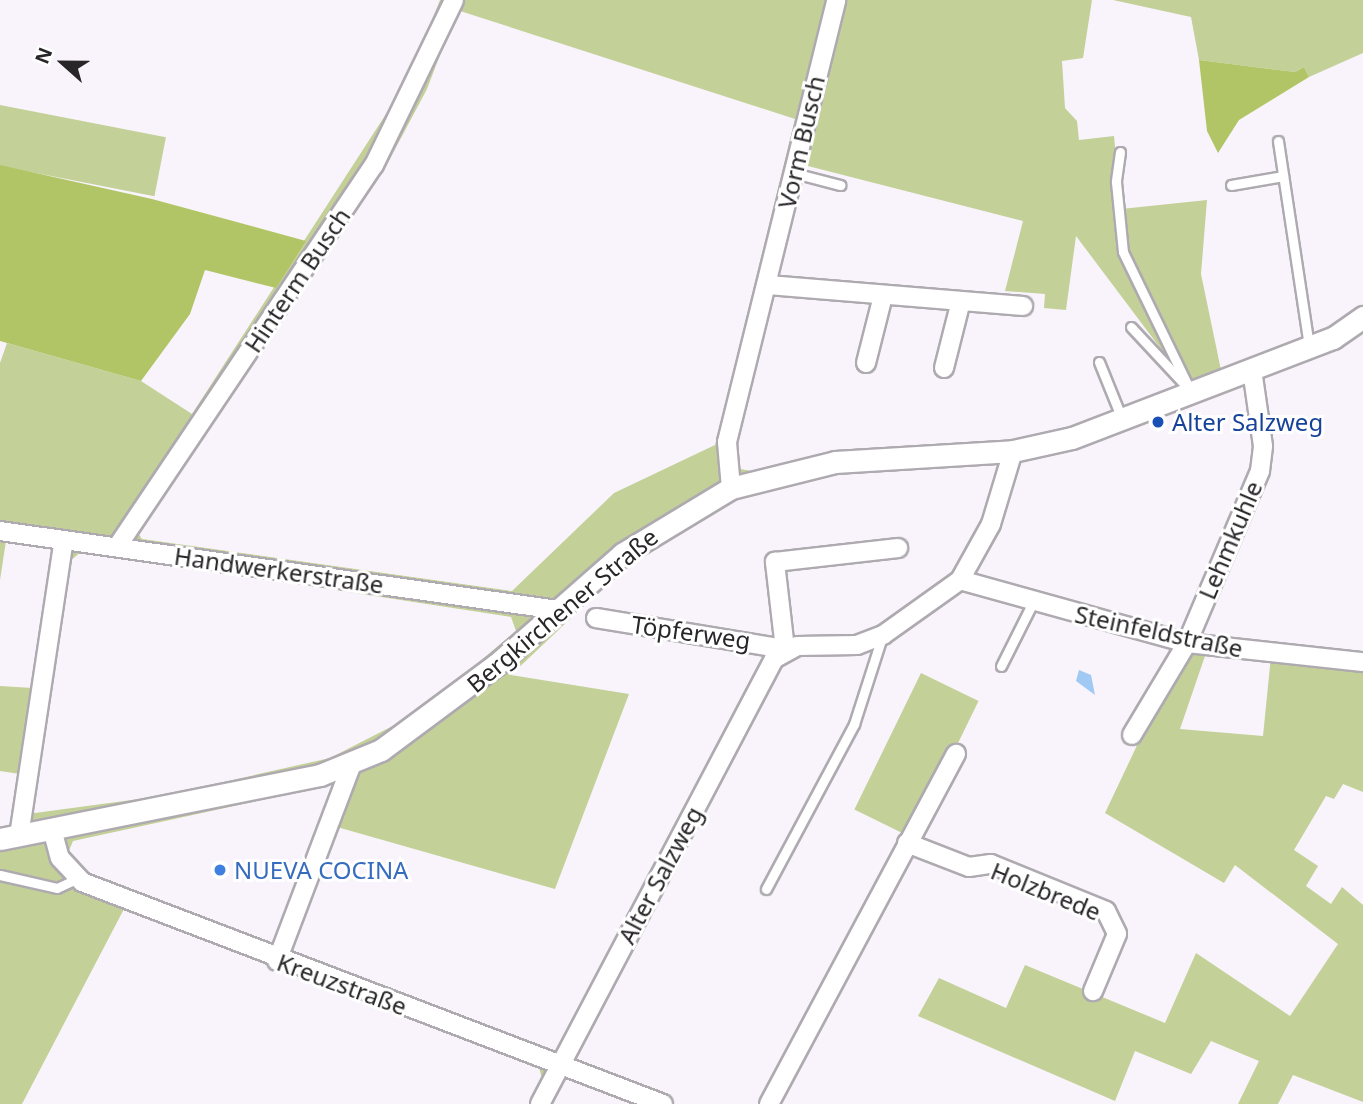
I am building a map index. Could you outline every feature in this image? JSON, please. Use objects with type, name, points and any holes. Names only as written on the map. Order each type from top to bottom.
[{"type":"street","name":"Hinterm Busch","points":[[117,547],[374,165],[454,0]]},
{"type":"street","name":"Vorm Busch","points":[[731,488],[725,455],[836,0]]},
{"type":"street","points":[[768,285],[1023,306]]},
{"type":"street","points":[[866,363],[883,296]]},
{"type":"street","points":[[944,368],[961,301]]},
{"type":"street","name":"Bergkirchener Straße","points":[[10,837],[320,775],[353,761],[427,721],[622,554],[731,488],[835,462],[1013,450],[1123,421],[1189,391],[1309,347],[1363,317]]},
{"type":"street","name":"Lehmkuhle","points":[[1132,735],[1187,643],[1263,457],[1252,370]]},
{"type":"street","points":[[898,548],[775,562],[785,649],[857,645],[883,635],[960,580],[991,524],[1013,450]]},
{"type":"street","name":"Handwerkerstraße","points":[[0,531],[558,610]]},
{"type":"street","points":[[10,837],[64,540]]},
{"type":"street","name":"Steinfeldstraße","points":[[960,580],[1187,643],[1363,662]]},
{"type":"street","name":"Töpferweg","points":[[596,618],[785,649]]},
{"type":"street","name":"Alter Salzweg","points":[[540,1104],[774,659],[785,649]]},
{"type":"street","points":[[769,1104],[956,754]]},
{"type":"street","points":[[277,961],[353,761]]},
{"type":"street","points":[[52,829],[60,858],[78,878]]},
{"type":"street","name":"Holzbrede","points":[[907,843],[969,867],[991,864],[1106,911],[1117,934],[1093,991]]},
{"type":"street","name":"Kreuzstraße","points":[[78,878],[277,961],[663,1104]]},
{"type":"lane","points":[[1278,141],[1309,347]]},
{"type":"lane","points":[[1120,152],[1116,181],[1123,252],[1189,391]]},
{"type":"lane","points":[[794,173],[840,185]]},
{"type":"lane","points":[[1231,185],[1283,176]]},
{"type":"lane","points":[[1131,327],[1189,391]]},
{"type":"lane","points":[[1099,362],[1123,421]]},
{"type":"lane","points":[[1001,666],[1032,602]]},
{"type":"lane","points":[[766,889],[853,724],[883,635]]},
{"type":"lane","points":[[0,874],[57,888],[78,878]]},
{"type":"green space","points":[[440,0],[1092,0],[1083,58],[1062,61],[1065,108],[1077,121],[1079,140],[1114,136],[1121,209],[1207,200],[1201,274],[1221,370],[1188,385],[1076,236],[1066,310],[1044,308],[1045,294],[1005,291],[1023,221],[804,165],[732,451],[740,469],[752,471],[755,492],[701,514],[628,564],[511,675],[629,694],[555,889],[337,827],[353,780],[73,841],[68,853],[86,877],[572,1060],[549,1104],[529,1104],[542,1079],[539,1067],[124,909],[22,1104],[0,1104],[0,829],[14,826],[20,774],[0,771],[0,686],[33,688],[56,548],[6,541],[0,580],[0,363],[7,343],[141,381],[192,414],[408,80]],"holes":[[[457,10],[795,119],[715,445],[614,493],[512,591],[142,539],[138,533],[384,170],[427,89]],[[82,551],[511,617],[516,631],[418,713],[330,758],[161,796],[35,813],[30,808],[70,561]]]},
{"type":"green space","points":[[1113,0],[1363,0],[1363,53],[1309,77],[1304,67],[1295,72],[1199,60],[1191,17]]},
{"type":"green space","points":[[1199,60],[1295,72],[1304,67],[1309,77],[1239,120],[1218,153],[1207,131]]},
{"type":"green space","points":[[0,105],[166,137],[154,196],[0,166]]},
{"type":"green space","points":[[0,165],[152,199],[306,241],[276,288],[205,270],[190,314],[141,381],[0,341]]},
{"type":"green space","points":[[1195,654],[1205,656],[1180,729],[1263,736],[1271,656],[1363,664],[1363,792],[1343,784],[1334,799],[1326,796],[1294,850],[1318,866],[1306,886],[1331,904],[1342,887],[1363,905],[1363,1102],[1293,1075],[1278,1104],[1238,1104],[1259,1061],[1211,1041],[1191,1074],[1135,1051],[1115,1101],[918,1016],[939,978],[1006,1008],[1025,965],[1165,1023],[1196,953],[1290,1016],[1338,944],[1235,865],[1224,883],[1105,813],[1158,701],[1181,662]]},
{"type":"green space","points":[[921,673],[979,701],[912,838],[854,810]]},
{"type":"water","points":[[1079,670],[1091,675],[1095,695],[1076,681]]},
{"type":"place","name":"Alter Salzweg","points":[[1158,422]]},
{"type":"place","name":"NUEVA COCINA","points":[[220,870]]}]
